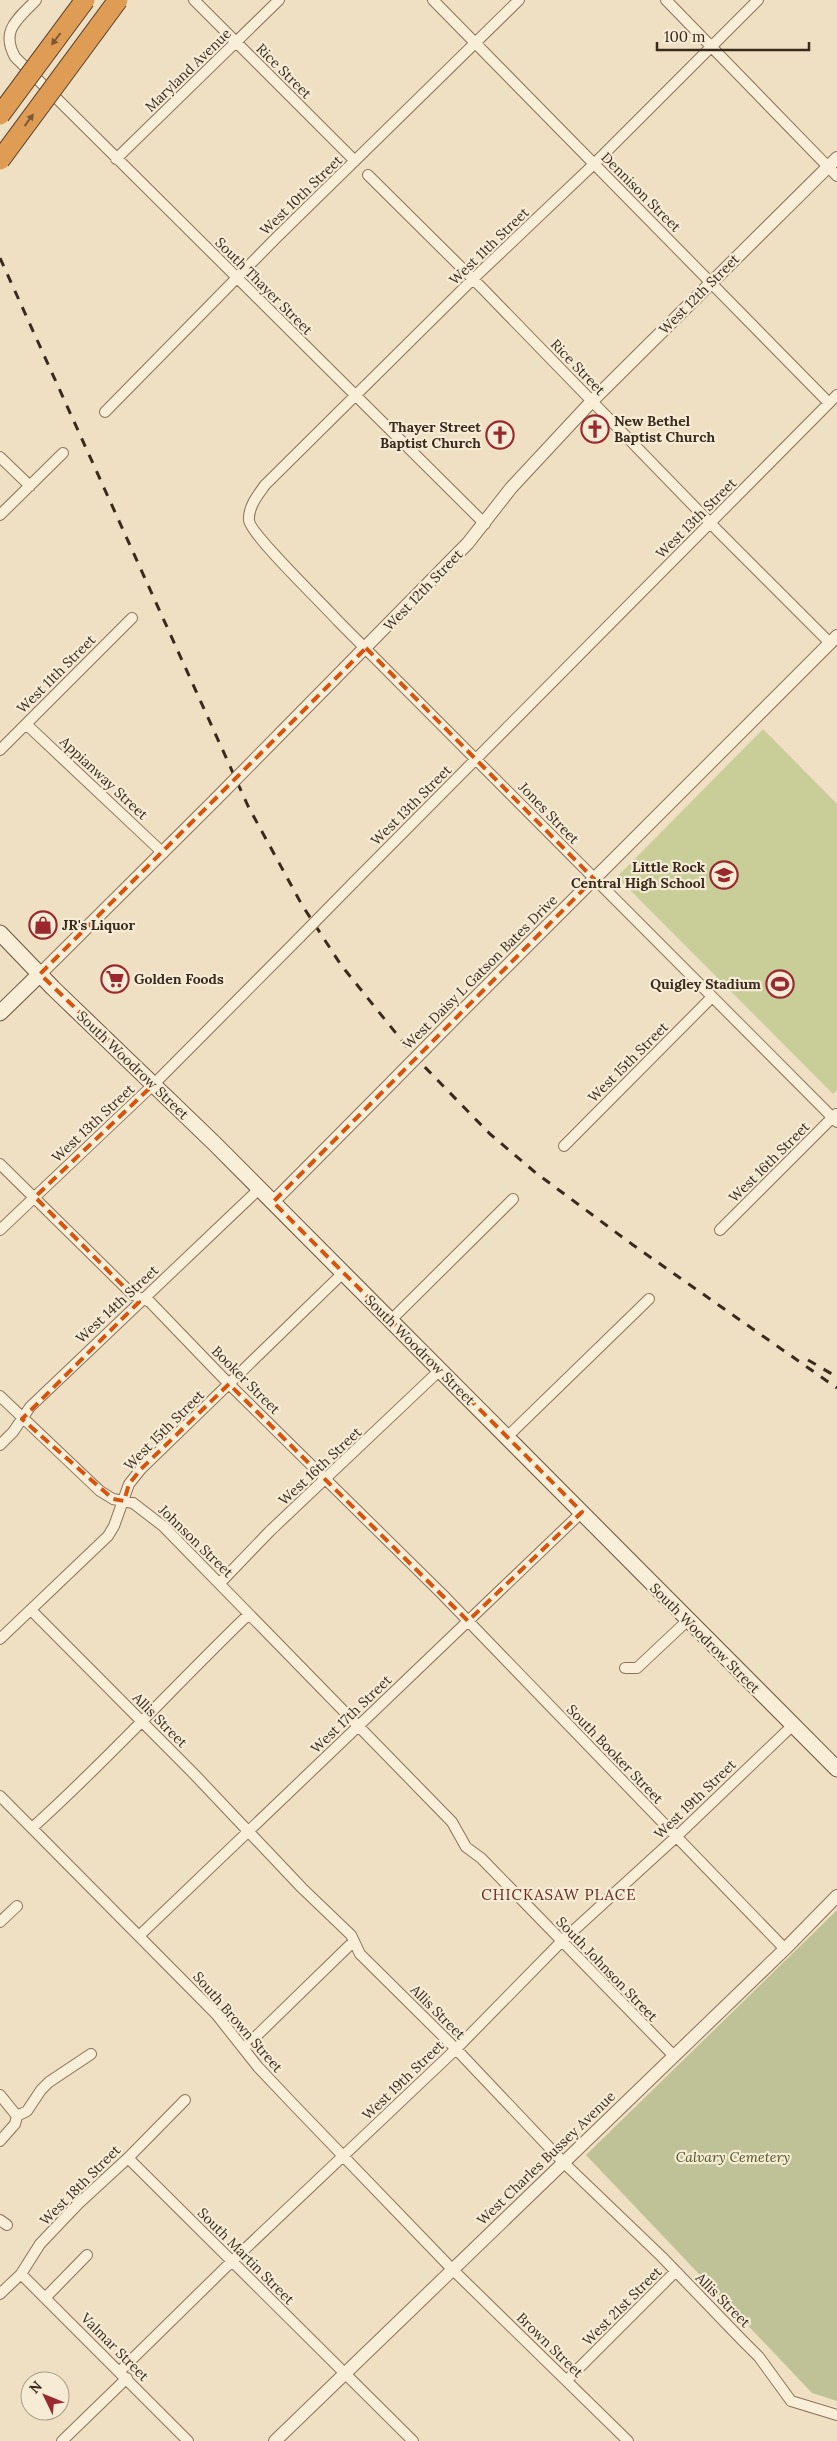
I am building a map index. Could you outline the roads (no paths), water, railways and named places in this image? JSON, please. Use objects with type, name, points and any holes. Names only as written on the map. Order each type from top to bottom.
[{"type":"highway","points":[[0,115],[85,0]]},
{"type":"highway","points":[[0,160],[118,0]]},
{"type":"main road","name":"South Woodrow Street","points":[[0,933],[273,1202],[582,1512],[687,1621],[837,1769]]},
{"type":"main road","name":"West 12th Street","points":[[0,1013],[40,974]]},
{"type":"street","name":"South Thayer Street","points":[[36,0],[7,32],[6,42],[15,58],[485,524]]},
{"type":"street","name":"Rice Street","points":[[194,0],[355,162]]},
{"type":"street","name":"Maryland Avenue","points":[[116,159],[280,0]]},
{"type":"street","name":"Dennison Street","points":[[433,0],[594,164],[656,224],[710,284],[829,404]]},
{"type":"street","name":"West 10th Street","points":[[104,412],[237,278],[520,0]]},
{"type":"street","points":[[666,0],[834,167]]},
{"type":"street","name":"West 11th Street","points":[[248,518],[253,502],[265,485],[357,396],[473,279],[594,164],[758,0]]},
{"type":"street","name":"West 12th Street","points":[[40,974],[366,648],[485,524],[538,458],[592,401],[710,284],[834,167]]},
{"type":"street","name":"Rice Street","points":[[368,175],[473,279],[710,523],[834,640]]},
{"type":"street","name":"West 13th Street","points":[[0,1230],[154,1084],[837,395]]},
{"type":"street","points":[[0,515],[63,453]]},
{"type":"street","points":[[0,457],[30,486]]},
{"type":"street","name":"Jones Street","points":[[248,518],[250,526],[263,543],[594,879],[836,1118]]},
{"type":"street","name":"West 11th Street","points":[[0,750],[132,618]]},
{"type":"street","name":"West Daisy L Gatson Bates Drive","points":[[273,1202],[834,640]]},
{"type":"street","name":"Appianway Street","points":[[26,724],[163,853]]},
{"type":"street","name":"West 15th Street","points":[[564,1146],[712,997]]},
{"type":"street","name":"West 16th Street","points":[[720,1230],[836,1118]]},
{"type":"street","name":"Booker Street","points":[[0,1164],[133,1295],[150,1302],[228,1384],[326,1478],[468,1621]]},
{"type":"street","name":"West 14th Street","points":[[0,1445],[30,1407],[259,1189]]},
{"type":"street","points":[[391,1320],[513,1199]]},
{"type":"street","name":"West 15th Street","points":[[0,1639],[108,1536],[124,1501],[129,1484],[141,1469],[343,1273]]},
{"type":"street","points":[[507,1437],[649,1299]]},
{"type":"street","name":"West 16th Street","points":[[220,1583],[270,1531],[440,1370]]},
{"type":"street","name":"Johnson Street","points":[[0,1396],[22,1419],[100,1491],[113,1499],[133,1503],[150,1515],[220,1583],[358,1727]]},
{"type":"street","name":"West 17th Street","points":[[140,1936],[582,1512]]},
{"type":"street","name":"Allis Street","points":[[31,1610],[247,1832],[343,1926],[354,1940],[360,1954],[456,2049],[564,2163],[759,2357],[791,2401],[837,2415]]},
{"type":"street","points":[[32,1828],[80,1785],[141,1721],[249,1614]]},
{"type":"street","name":"South Booker Street","points":[[468,1621],[785,1949]]},
{"type":"street","points":[[625,1668],[637,1668],[687,1621]]},
{"type":"street","points":[[0,1623],[8,1632]]},
{"type":"street","name":"West 19th Street","points":[[62,2441],[231,2262],[456,2049],[562,1942],[676,1837],[792,1726]]},
{"type":"street","name":"South Johnson Street","points":[[358,1727],[452,1822],[466,1846],[481,1858],[673,2056]]},
{"type":"street","name":"South Brown Street","points":[[0,1796],[216,2014],[292,2104],[452,2269]]},
{"type":"street","name":"West Charles Bussey Avenue","points":[[275,2441],[785,1949],[837,1896]]},
{"type":"street","points":[[0,1922],[17,1906]]},
{"type":"street","points":[[244,2048],[354,1940]]},
{"type":"street","points":[[0,2141],[14,2124],[17,2116],[27,2111],[40,2090],[91,2054]]},
{"type":"street","points":[[0,2095],[17,2116]]},
{"type":"street","name":"West 18th Street","points":[[0,2294],[21,2274],[40,2244],[78,2204],[128,2158],[185,2100]]},
{"type":"street","name":"South Martin Street","points":[[128,2158],[413,2441]]},
{"type":"street","points":[[45,2298],[87,2255]]},
{"type":"street","name":"Brown Street","points":[[452,2269],[628,2441]]},
{"type":"street","name":"West 21st Street","points":[[567,2380],[675,2272]]},
{"type":"street","name":"Valmar Street","points":[[21,2274],[188,2441]]},
{"type":"railway","points":[[0,258],[248,806],[302,905],[341,965],[416,1058],[490,1134],[536,1173],[633,1245],[837,1388]]},
{"type":"railway","points":[[808,1360],[837,1377]]},
{"type":"place","name":"New Bethel Baptist Church","points":[[595,429]]},
{"type":"place","name":"Thayer Street Baptist Church","points":[[500,435]]},
{"type":"place","name":"Little Rock Central High School","points":[[724,875]]},
{"type":"place","name":"JR's Liquor","points":[[43,925]]},
{"type":"place","name":"Golden Foods","points":[[115,979]]},
{"type":"place","name":"Quigley Stadium","points":[[780,984]]},
{"type":"district","name":"CHICKASAW PLACE","points":[[559,1895]]},
{"type":"park label","name":"Calvary Cemetery","points":[[733,2157]]}]
